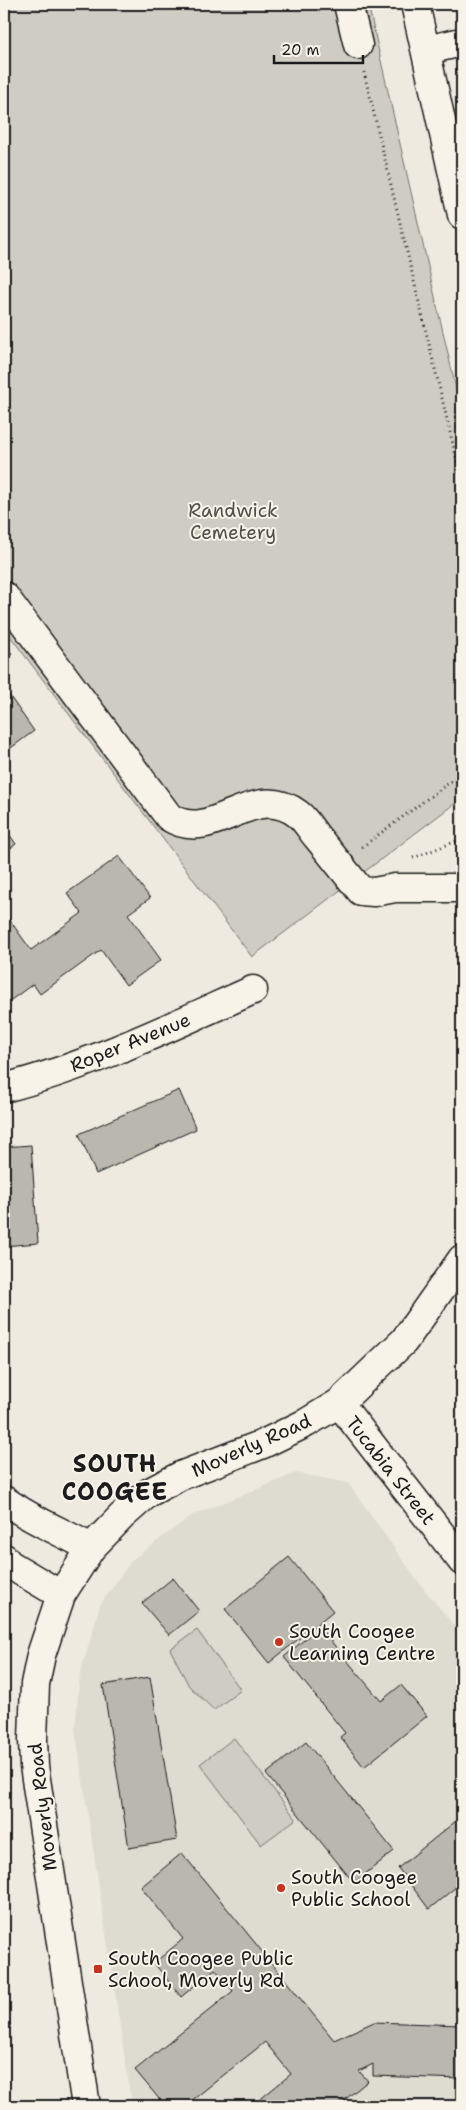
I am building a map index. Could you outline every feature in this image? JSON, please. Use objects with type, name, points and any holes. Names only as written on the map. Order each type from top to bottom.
[{"type":"street","points":[[348,4],[358,44]]},
{"type":"street","points":[[415,4],[462,215]]},
{"type":"street","points":[[426,50],[462,42]]},
{"type":"street","points":[[4,596],[169,817],[180,824],[191,826],[204,824],[260,802],[281,804],[299,814],[361,891],[374,892],[395,888],[462,888]]},
{"type":"street","name":"Roper Avenue","points":[[4,1088],[108,1054],[253,990]]},
{"type":"street","name":"Moverly Road","points":[[86,2106],[34,1766],[36,1684],[41,1655],[61,1595],[91,1548],[122,1516],[148,1493],[180,1476],[263,1444],[306,1423],[339,1403],[404,1341],[462,1259]]},
{"type":"street","name":"Tucabia Street","points":[[339,1403],[462,1561]]},
{"type":"street","points":[[4,1500],[27,1516],[91,1548]]},
{"type":"street","points":[[4,1558],[9,1564],[61,1595]]},
{"type":"path","points":[[358,44],[462,482]]},
{"type":"path","points":[[339,864],[462,773]]},
{"type":"path","points":[[410,859],[462,839]]},
{"type":"shaded area","name":"South Coogee Public School","points":[[296,1473],[348,1483],[419,1583],[462,1635],[462,2106],[132,2106],[75,1728],[80,1675],[100,1605],[132,1560],[191,1516]]},
{"type":"green space","name":"Randwick Cemetery","points":[[4,4],[368,4],[462,415],[462,798],[252,957],[4,628]]},
{"type":"green space","points":[[197,1630],[241,1690],[214,1710],[189,1686],[170,1649]]},
{"type":"green space","points":[[234,1738],[296,1819],[261,1845],[200,1764]]},
{"type":"building","points":[[4,642],[12,654],[4,660]]},
{"type":"building","points":[[4,688],[34,731],[4,753]]},
{"type":"building","points":[[4,827],[16,844],[4,853]]},
{"type":"building","points":[[119,856],[150,898],[128,914],[161,960],[126,985],[101,950],[40,994],[33,984],[4,1005],[4,967],[9,963],[4,955],[4,912],[31,950],[82,913],[67,893]]},
{"type":"building","points":[[179,1090],[196,1129],[96,1174],[79,1134]]},
{"type":"building","points":[[31,1145],[38,1243],[4,1246],[4,1147]]},
{"type":"building","points":[[289,1557],[333,1611],[269,1663],[225,1609]]},
{"type":"building","points":[[173,1578],[199,1611],[169,1635],[142,1603]]},
{"type":"building","points":[[319,1627],[381,1701],[401,1685],[427,1716],[364,1767],[340,1737],[345,1733],[284,1657]]},
{"type":"building","points":[[150,1677],[177,1840],[129,1848],[103,1685]]},
{"type":"building","points":[[306,1742],[394,1851],[354,1883],[266,1774]]},
{"type":"building","points":[[462,1816],[462,1882],[429,1909],[398,1868]]},
{"type":"building","points":[[182,1853],[334,2040],[374,2022],[462,2025],[462,2079],[373,2076],[373,2064],[359,2071],[368,2081],[337,2106],[252,2106],[291,2074],[265,2042],[185,2106],[165,2106],[135,2070],[233,1991],[215,1969],[181,1997],[154,1963],[183,1939],[141,1887]]},
{"type":"place","name":"South Coogee Learning Centre","points":[[279,1642]]},
{"type":"place","name":"South Coogee Public School","points":[[281,1888]]},
{"type":"place","name":"South Coogee Public School, Moverly Rd","points":[[98,1969]]},
{"type":"district","name":"SOUTH COOGEE","points":[[115,1478]]}]
